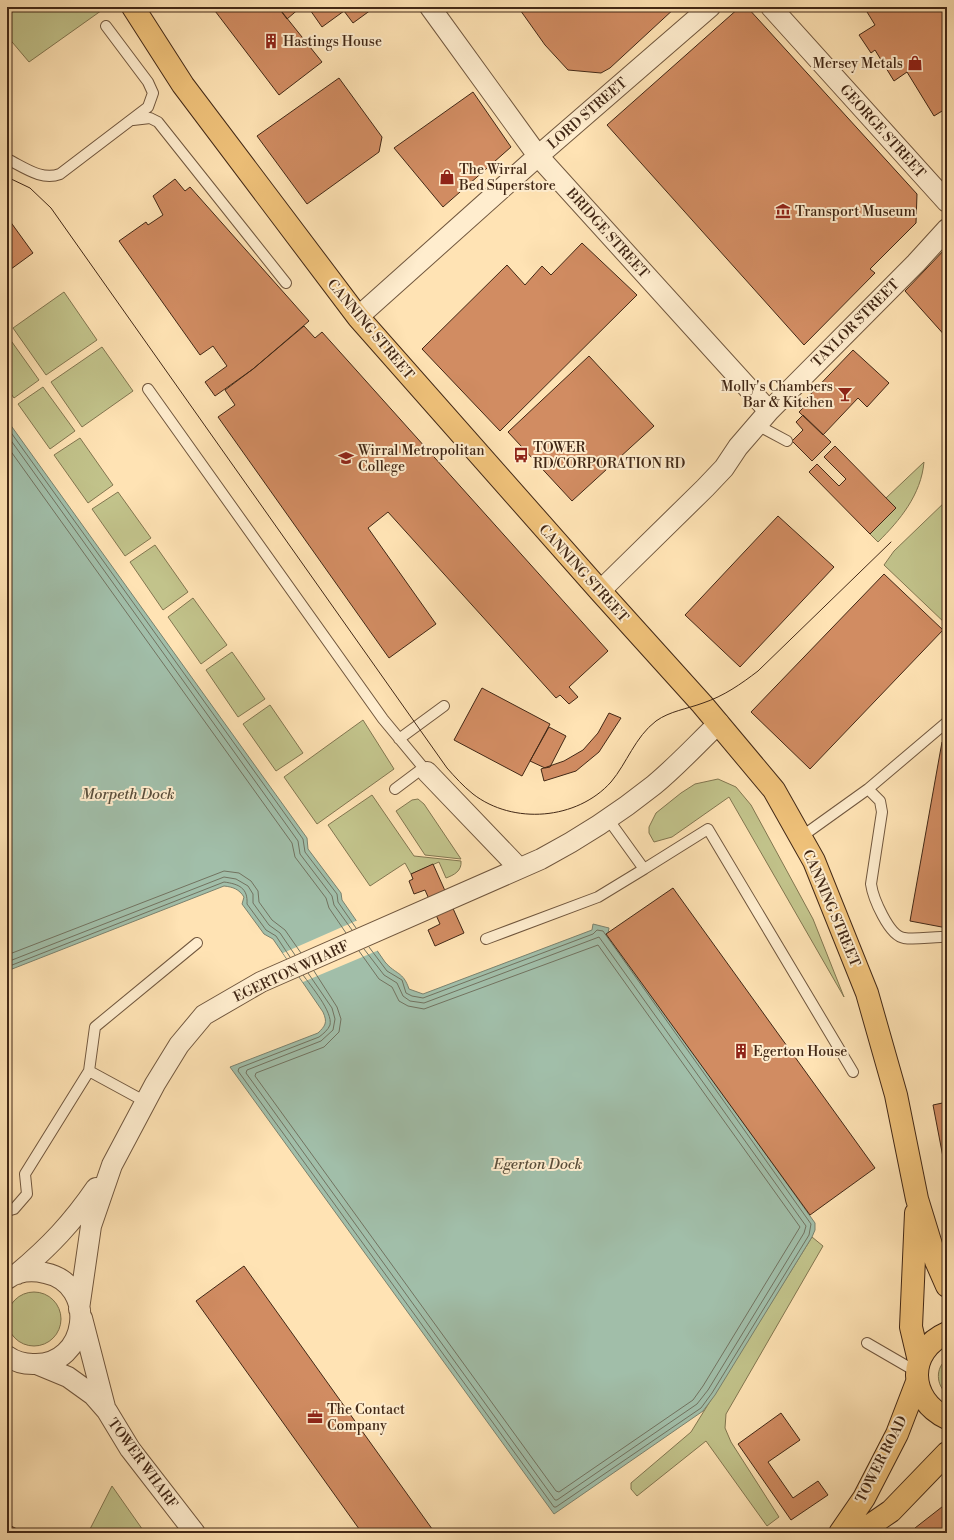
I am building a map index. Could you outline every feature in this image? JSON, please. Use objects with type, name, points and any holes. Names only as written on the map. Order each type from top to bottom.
[{"type":"highway","name":"CANNING STREET","points":[[133,7],[183,85],[358,317],[600,592],[719,723],[774,790],[814,861],[867,993],[896,1095],[917,1199],[936,1261],[947,1286]]},
{"type":"highway","name":"CANNING STREET","points":[[917,1199],[911,1327],[920,1392],[926,1404],[947,1418]]},
{"type":"highway","name":"TOWER ROAD","points":[[840,1533],[864,1498],[889,1448],[926,1349],[933,1341],[947,1333]]},
{"type":"highway","name":"TOWER ROAD","points":[[859,1533],[890,1511],[947,1453]]},
{"type":"street","name":"BRIDGE STREET","points":[[430,7],[538,156],[763,418]]},
{"type":"street","name":"LORD STREET","points":[[358,317],[538,156],[710,7]]},
{"type":"street","name":"GEORGE STREET","points":[[771,7],[947,202]]},
{"type":"street","name":"TAYLOR STREET","points":[[600,592],[705,488],[724,468],[738,446],[763,418],[947,230]]},
{"type":"street","name":"EGERTON WHARF","points":[[11,1277],[68,1227],[112,1165],[179,1045],[204,1015],[261,982],[449,899],[566,845],[608,819],[656,783],[719,723]]},
{"type":"street","points":[[425,770],[518,868]]},
{"type":"street","name":"EGERTON WHARF","points":[[39,1365],[56,1359],[68,1351],[78,1335],[91,1226],[112,1165]]},
{"type":"street","points":[[11,1277],[34,1270],[51,1274],[66,1283],[70,1288],[77,1299],[80,1312]]},
{"type":"street","name":"TOWER WHARF","points":[[80,1312],[107,1411]]},
{"type":"street","points":[[7,1356],[19,1362],[39,1365]]},
{"type":"street","name":"TOWER WHARF","points":[[39,1365],[80,1384],[93,1395],[107,1411],[130,1449],[195,1533]]},
{"type":"lane","points":[[7,159],[42,176],[52,177],[60,174],[133,120],[148,107],[153,93],[148,82],[106,26]]},
{"type":"lane","points":[[133,120],[150,118],[158,122],[286,283]]},
{"type":"lane","points":[[148,389],[374,707],[425,770],[395,789]]},
{"type":"lane","name":"BRIDGE STREET","points":[[763,418],[787,441]]},
{"type":"lane","points":[[399,739],[444,706]]},
{"type":"lane","points":[[801,837],[868,789],[947,722]]},
{"type":"lane","points":[[868,789],[880,801],[882,812],[871,884],[872,891],[891,931],[903,938],[941,937]]},
{"type":"lane","points":[[608,819],[644,869]]},
{"type":"lane","points":[[486,939],[598,897],[708,829],[853,1072]]},
{"type":"lane","points":[[7,1211],[14,1209],[26,1194],[25,1174],[89,1071],[96,1027],[197,943]]},
{"type":"lane","points":[[89,1071],[146,1102]]},
{"type":"lane","points":[[867,1343],[918,1372]]},
{"type":"green space","points":[[16,7],[105,8],[29,62],[7,36],[7,19]]},
{"type":"green space","points":[[64,292],[97,340],[46,375],[13,328]]},
{"type":"green space","points":[[7,335],[39,380],[14,398],[7,388]]},
{"type":"green space","points":[[102,347],[133,391],[82,427],[51,382]]},
{"type":"green space","points":[[43,387],[75,431],[50,449],[18,404]]},
{"type":"green space","points":[[80,438],[113,485],[88,503],[54,455]]},
{"type":"green space","points":[[924,462],[919,485],[914,496],[894,525],[878,542],[870,534],[896,508],[886,498]]},
{"type":"green space","points":[[118,492],[151,538],[125,556],[92,509]]},
{"type":"green space","points":[[947,500],[947,625],[884,565],[894,551]]},
{"type":"green space","points":[[155,545],[188,592],[163,610],[130,562]]},
{"type":"green space","points":[[193,598],[227,645],[201,664],[168,617]]},
{"type":"green space","points":[[232,652],[265,699],[238,717],[206,670]]},
{"type":"green space","points":[[270,705],[303,753],[276,771],[243,724]]},
{"type":"green space","points":[[363,720],[394,769],[317,824],[284,777]]},
{"type":"green space","points":[[718,779],[736,787],[751,805],[813,919],[844,997],[729,797],[672,837],[654,842],[649,833],[649,827],[656,813],[695,784]]},
{"type":"green space","points":[[372,795],[414,856],[461,861],[459,870],[455,874],[446,878],[439,862],[411,874],[405,863],[370,886],[328,825]]},
{"type":"green space","points":[[418,799],[424,804],[461,859],[425,855],[396,811],[412,800]]},
{"type":"green space","points":[[812,1237],[823,1246],[726,1414],[725,1428],[731,1442],[779,1517],[767,1526],[706,1441],[637,1496],[631,1489],[631,1483],[691,1432]]},
{"type":"green space","points":[[34,1292],[44,1294],[53,1300],[59,1309],[61,1319],[59,1329],[53,1338],[44,1344],[34,1346],[24,1344],[15,1338],[9,1329],[7,1319],[9,1309],[15,1300],[24,1294]]},
{"type":"green space","points":[[947,1359],[947,1394],[941,1386],[938,1376],[940,1367]]},
{"type":"green space","points":[[112,1486],[145,1533],[88,1533]]},
{"type":"water","name":"Egerton Dock","points":[[7,420],[307,838],[308,849],[341,893],[342,900],[385,962],[402,976],[409,989],[423,994],[592,930],[593,924],[609,928],[608,933],[815,1223],[815,1230],[812,1237],[715,1395],[703,1411],[554,1514],[230,1067],[318,1033],[324,1026],[325,1022],[323,1012],[273,939],[264,934],[242,904],[244,897],[238,890],[224,886],[7,971]]},
{"type":"pier","points":[[358,920],[379,950],[303,982],[283,953]]},
{"type":"building","name":"Hastings House","points":[[212,7],[278,7],[322,62],[279,95]]},
{"type":"building","points":[[278,7],[301,7],[287,19]]},
{"type":"building","points":[[308,7],[375,7],[353,23],[344,11],[322,27]]},
{"type":"building","points":[[518,7],[676,7],[610,68],[601,73],[568,70],[545,45]]},
{"type":"building","points":[[740,7],[747,7],[917,194],[916,223],[870,269],[875,273],[804,345],[607,125]]},
{"type":"building","name":"Mersey Metals","points":[[864,7],[947,7],[947,108],[934,116],[907,72],[894,81],[875,50],[871,53],[859,35],[875,25]]},
{"type":"building","points":[[339,78],[382,137],[379,152],[307,204],[257,136]]},
{"type":"building","name":"The Wirral Bed Superstore","points":[[473,92],[511,147],[443,207],[394,148]]},
{"type":"building","points":[[175,179],[185,191],[190,187],[309,321],[253,369],[215,396],[205,382],[227,366],[213,346],[200,355],[119,241],[146,222],[148,225],[163,215],[153,196]]},
{"type":"building","points":[[7,217],[33,253],[7,272]]},
{"type":"building","points":[[582,243],[637,295],[500,431],[422,349],[507,265],[525,285],[542,266],[551,275]]},
{"type":"building","points":[[947,247],[947,338],[905,291]]},
{"type":"building","points":[[304,326],[315,338],[322,332],[608,651],[569,687],[578,697],[569,704],[560,695],[556,698],[388,512],[368,528],[436,624],[389,658],[218,417],[235,405],[225,390],[253,369]]},
{"type":"building","name":"Molly's Chambers Bar & Kitchen","points":[[853,350],[889,383],[867,407],[858,398],[823,435],[799,412],[809,402],[806,399]]},
{"type":"building","points":[[589,356],[654,426],[572,501],[508,432]]},
{"type":"building","points":[[803,415],[831,442],[812,461],[792,441],[803,430],[796,422]]},
{"type":"building","points":[[835,446],[896,508],[870,534],[809,472],[817,464],[839,486],[846,479],[824,457]]},
{"type":"building","points":[[778,516],[834,567],[740,667],[685,615]]},
{"type":"building","points":[[884,574],[943,630],[810,769],[751,712]]},
{"type":"building","points":[[482,688],[550,724],[522,776],[454,740]]},
{"type":"building","points":[[609,713],[621,718],[599,752],[576,771],[544,781],[541,769],[564,761],[583,750],[598,733]]},
{"type":"building","points":[[549,727],[566,736],[550,767],[545,768],[530,761]]},
{"type":"building","points":[[942,742],[947,743],[947,928],[910,921]]},
{"type":"building","points":[[433,864],[464,933],[435,946],[428,930],[440,924],[425,890],[414,894],[409,881],[413,879],[411,874]]},
{"type":"building","name":"Egerton House","points":[[673,888],[875,1168],[810,1215],[606,934]]},
{"type":"building","points":[[947,1102],[947,1178],[933,1105]]},
{"type":"building","name":"The Contact Company","points":[[244,1266],[435,1533],[362,1533],[196,1301]]},
{"type":"building","points":[[781,1413],[800,1440],[768,1462],[793,1498],[818,1481],[828,1495],[791,1520],[738,1444]]},
{"type":"building","points":[[947,1503],[947,1533],[918,1533],[915,1528]]},
{"type":"building","points":[[7,1524],[25,1533],[7,1533]]},
{"type":"tram line","points":[[7,177],[30,188],[51,208],[447,768],[469,791],[489,804],[507,811],[525,814],[544,814],[563,811],[581,804],[597,795],[617,775],[637,742],[649,727],[656,721],[673,712],[718,697],[739,685],[758,671],[891,542]]},
{"type":"place","name":"Hastings House","points":[[271,41]]},
{"type":"place","name":"Mersey Metals","points":[[915,63]]},
{"type":"place","name":"The Wirral Bed Superstore","points":[[447,177]]},
{"type":"place","name":"Transport Museum","points":[[783,211]]},
{"type":"place","name":"Molly's Chambers Bar & Kitchen","points":[[845,394]]},
{"type":"place","name":"TOWER RD/CORPORATION RD","points":[[521,455]]},
{"type":"place","name":"Wirral Metropolitan College","points":[[346,458]]},
{"type":"place","name":"Egerton House","points":[[741,1051]]},
{"type":"place","name":"The Contact Company","points":[[315,1417]]},
{"type":"water label","name":"Morpeth Dock","points":[[128,794]]}]
